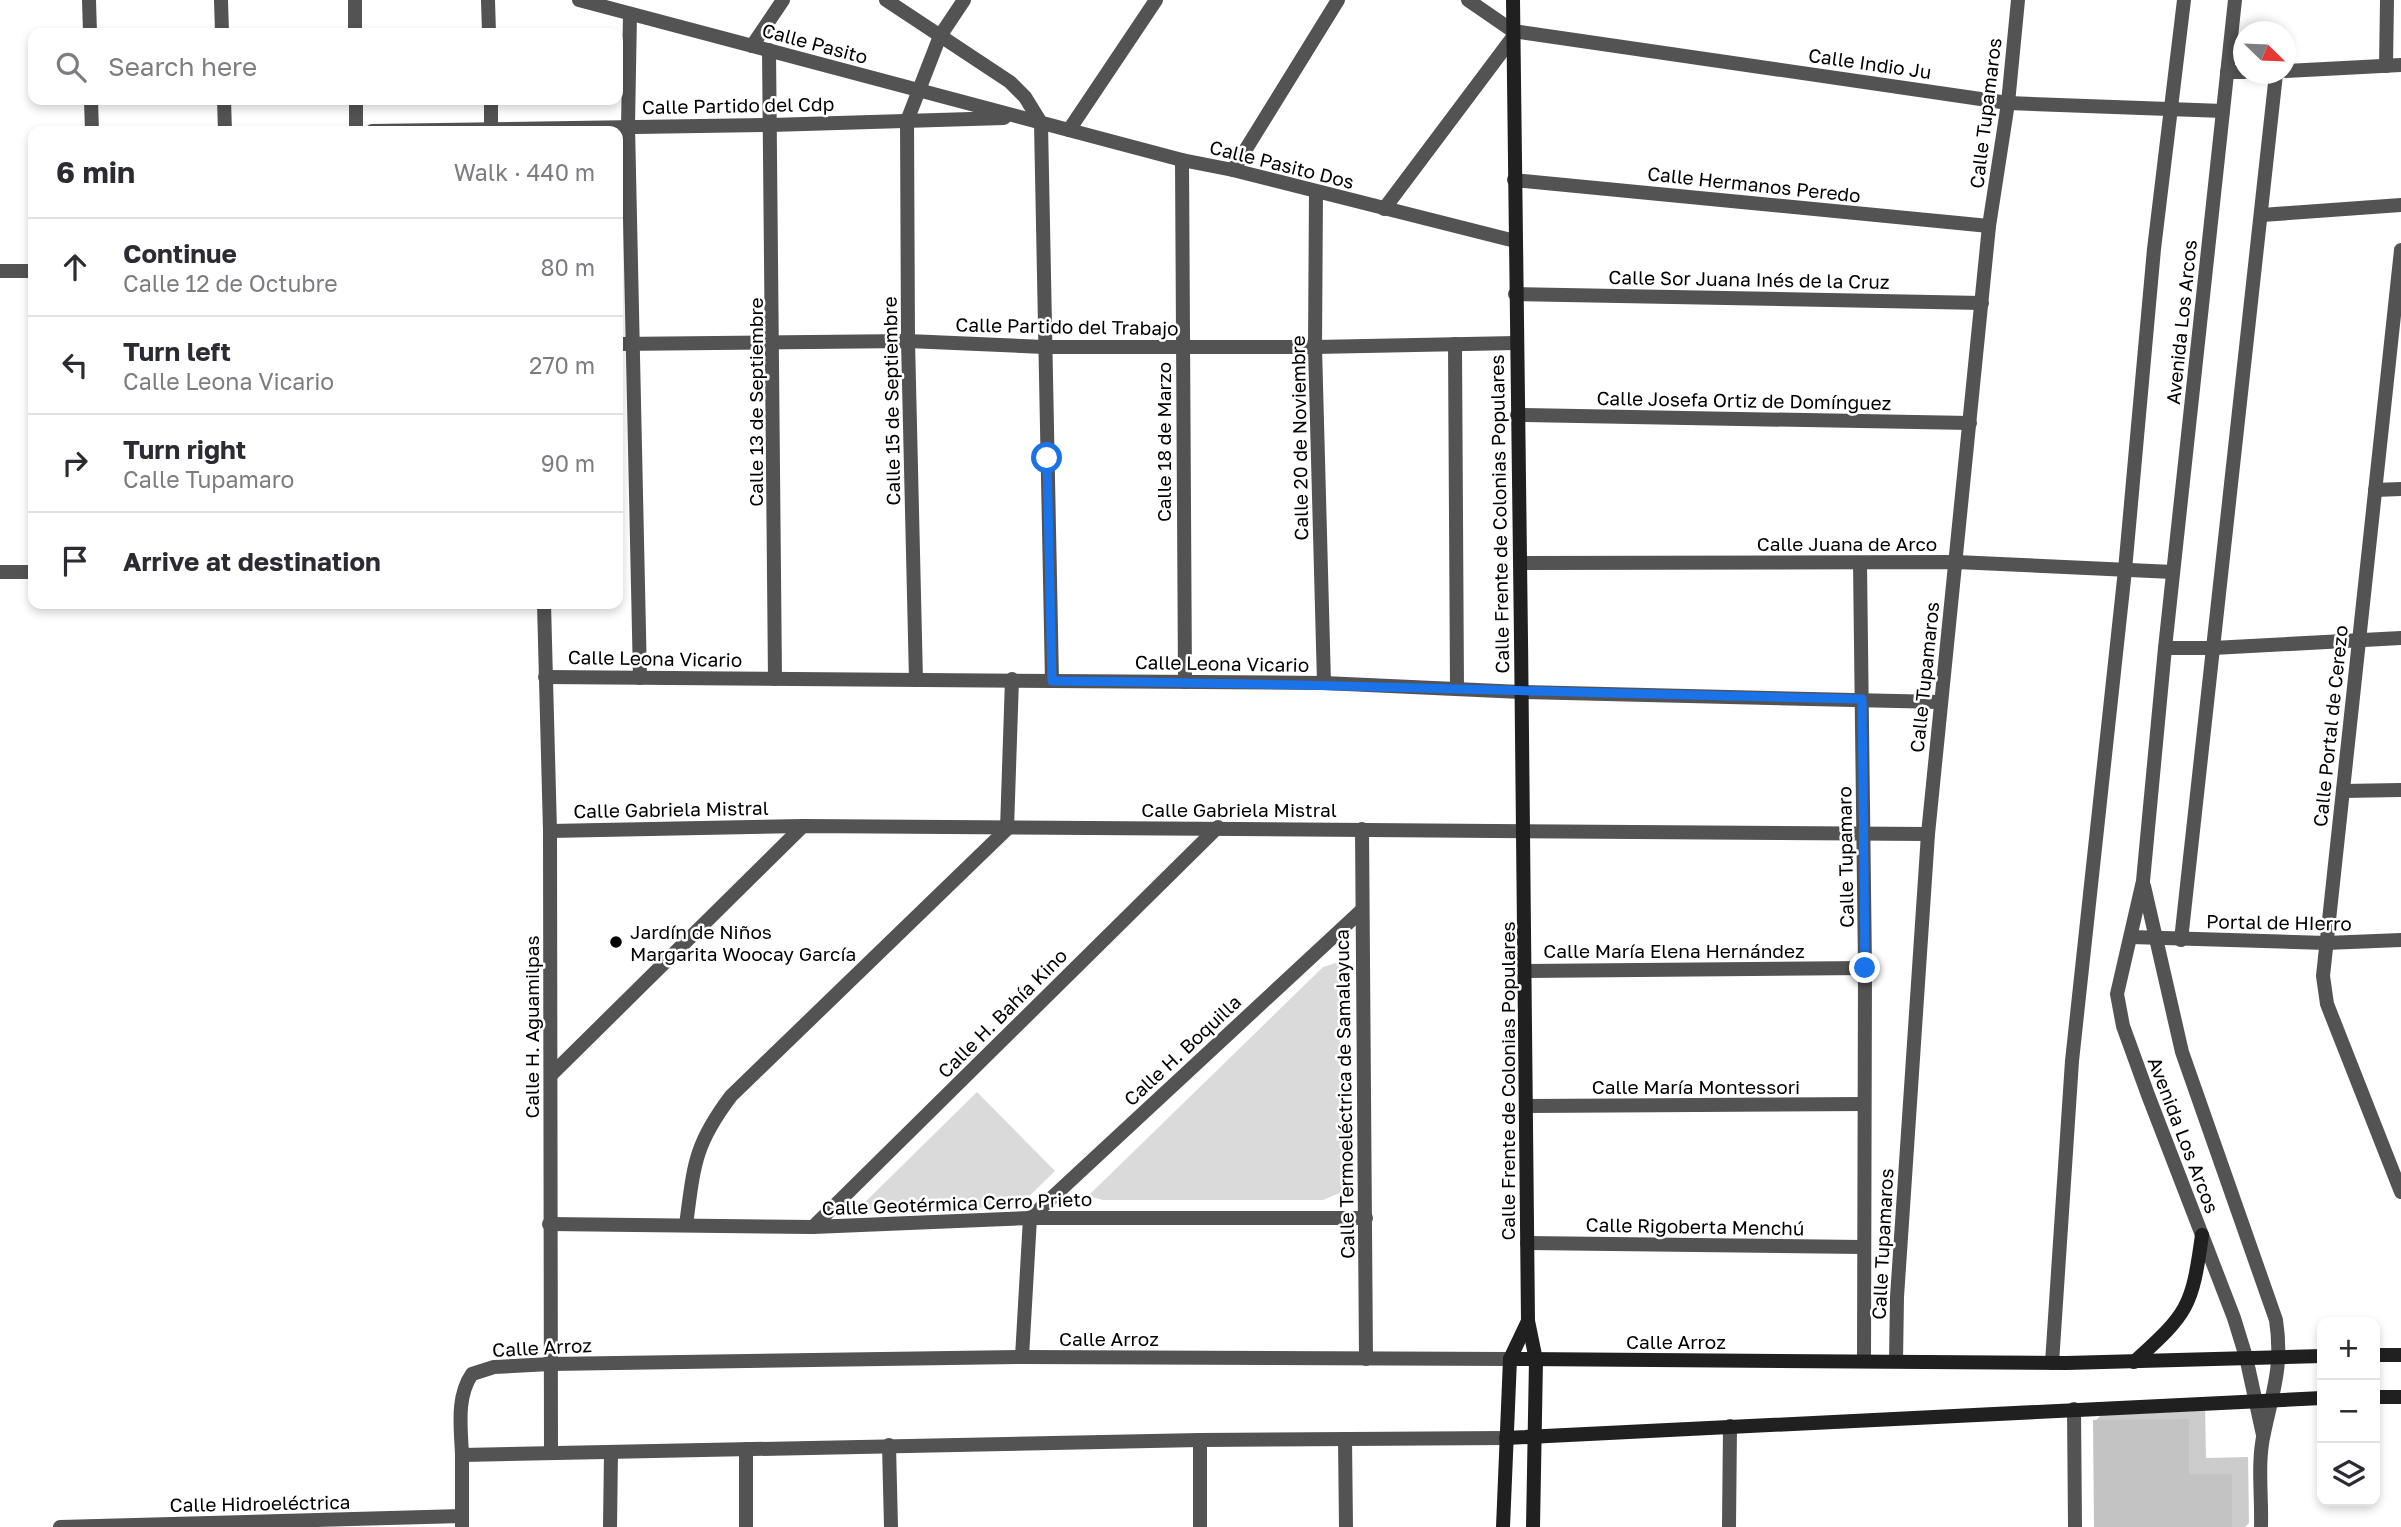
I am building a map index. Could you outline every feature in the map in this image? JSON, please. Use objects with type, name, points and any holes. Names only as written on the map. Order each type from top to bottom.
[{"type":"main road","name":"Calle Frente de Colonias Populares","points":[[1513,0],[1515,294],[1522,563],[1528,1321],[1536,1360],[1533,1527]]},
{"type":"main road","points":[[2134,1362],[2185,1311],[2195,1287],[2202,1235]]},
{"type":"main road","name":"Calle Frente de Colonias Populares","points":[[1503,1527],[1510,1359],[1528,1321]]},
{"type":"main road","points":[[2380,1355],[2401,1355]]},
{"type":"main road","name":"Calle Arroz","points":[[1510,1359],[2052,1363],[2317,1356]]},
{"type":"main road","points":[[2380,1397],[2401,1397]]},
{"type":"main road","points":[[1506,1438],[2253,1399],[2317,1398]]},
{"type":"street","points":[[89,0],[90,28]]},
{"type":"street","points":[[221,0],[222,28]]},
{"type":"street","points":[[355,0],[355,28]]},
{"type":"street","points":[[488,0],[489,28]]},
{"type":"street","name":"Calle Pasito","points":[[579,0],[597,2],[630,14],[1041,122]]},
{"type":"street","points":[[752,46],[783,0]]},
{"type":"street","points":[[886,0],[1010,82],[1025,97],[1041,122],[1052,681]]},
{"type":"street","name":"Calle 15 de Septiembre","points":[[916,680],[908,341],[907,121],[940,36],[964,0]]},
{"type":"street","points":[[1069,130],[1156,0]]},
{"type":"street","points":[[1233,170],[1338,0]]},
{"type":"street","points":[[1384,209],[1513,34],[1468,0]]},
{"type":"street","name":"Calle Tupamaros","points":[[1896,1361],[1897,1297],[1928,834],[1989,226],[2008,103],[2018,0]]},
{"type":"street","points":[[2052,1363],[2071,1061],[2125,570],[2154,249],[2184,0]]},
{"type":"street","name":"Avenida Los Arcos","points":[[2235,0],[2165,648],[2143,881],[2120,976],[2119,1011],[2246,1357],[2253,1399],[2263,1435]]},
{"type":"street","points":[[2386,66],[2387,0]]},
{"type":"street","points":[[630,14],[625,344],[640,677]]},
{"type":"street","name":"Calle Indio Ju","points":[[1513,34],[2008,103],[2223,111]]},
{"type":"street","name":"Calle 13 de Septiembre","points":[[769,50],[774,342],[775,679]]},
{"type":"street","points":[[2296,70],[2401,65]]},
{"type":"street","points":[[2227,72],[2233,72]]},
{"type":"street","points":[[2181,940],[2275,84]]},
{"type":"street","points":[[91,105],[92,126]]},
{"type":"street","points":[[224,105],[225,126]]},
{"type":"street","points":[[356,105],[356,126]]},
{"type":"street","points":[[491,105],[491,126]]},
{"type":"street","name":"Calle Partido del Cdp","points":[[623,126],[771,125],[1021,117]]},
{"type":"street","name":"Calle Pasito Dos","points":[[1041,122],[1182,160],[1233,170],[1515,241]]},
{"type":"street","name":"Calle 18 de Marzo","points":[[1182,160],[1185,682]]},
{"type":"street","name":"Calle Hermanos Peredo","points":[[1514,180],[1989,226]]},
{"type":"street","name":"Calle 20 de Noviembre","points":[[1316,192],[1315,347],[1324,683]]},
{"type":"street","points":[[2262,215],[2401,205]]},
{"type":"street","name":"Calle Portal de Cerezo","points":[[2401,250],[2323,989],[2401,1192]]},
{"type":"street","points":[[0,271],[28,271]]},
{"type":"street","name":"Calle Sor Juana Inés de la Cruz","points":[[1515,294],[1982,303]]},
{"type":"street","name":"Calle Partido del Trabajo","points":[[625,344],[908,341],[1044,347],[1315,347],[1516,343]]},
{"type":"street","points":[[1455,345],[1457,689]]},
{"type":"street","name":"Calle Josefa Ortiz de Domínguez","points":[[1517,415],[1970,423]]},
{"type":"street","points":[[2375,490],[2401,489]]},
{"type":"street","name":"Calle Juana de Arco","points":[[1522,563],[1956,562],[2173,572]]},
{"type":"street","name":"Calle Tupamaro","points":[[1860,563],[1865,968],[1864,1361]]},
{"type":"street","points":[[0,572],[28,572]]},
{"type":"street","name":"Calle H. Aguamilpas","points":[[544,609],[550,831],[551,1451]]},
{"type":"street","points":[[2165,648],[2401,638]]},
{"type":"street","name":"Calle Leona Vicario","points":[[545,677],[1324,683],[1521,692],[1940,702]]},
{"type":"street","points":[[686,1225],[698,1151],[708,1126],[731,1096],[1007,829],[1012,679]]},
{"type":"street","points":[[2343,791],[2401,790]]},
{"type":"street","points":[[552,1074],[803,826]]},
{"type":"street","name":"Calle Gabriela Mistral","points":[[550,831],[803,826],[1928,834]]},
{"type":"street","name":"Calle H. Bahía Kino","points":[[813,1227],[1218,827]]},
{"type":"street","name":"Calle Termoeléctrica de Samalayuca","points":[[1362,829],[1366,1359]]},
{"type":"street","name":"Avenida Los Arcos","points":[[2143,881],[2182,1052],[2276,1320],[2280,1357],[2274,1399],[2263,1435]]},
{"type":"street","name":"Calle H. Boquilla","points":[[1030,1218],[1361,911]]},
{"type":"street","name":"Portal de HIerro","points":[[2131,937],[2326,943],[2401,940]]},
{"type":"street","name":"Calle María Elena Hernández","points":[[1526,971],[1865,968]]},
{"type":"street","name":"Calle María Montessori","points":[[1528,1106],[1864,1104]]},
{"type":"street","points":[[1021,1357],[1030,1218]]},
{"type":"street","name":"Calle Geotérmica Cerro Prieto","points":[[549,1224],[813,1227],[1030,1218],[1366,1218]]},
{"type":"street","name":"Calle Rigoberta Menchú","points":[[1527,1243],[1863,1247]]},
{"type":"street","name":"Calle Arroz","points":[[462,1455],[463,1392],[472,1374],[494,1367],[1021,1357],[1510,1359]]},
{"type":"street","points":[[2074,1409],[2075,1527]]},
{"type":"street","points":[[1729,1527],[1730,1426]]},
{"type":"street","points":[[2261,1527],[2263,1435]]},
{"type":"street","points":[[462,1521],[462,1455],[551,1451],[1200,1440],[1506,1438]]},
{"type":"street","points":[[1345,1439],[1346,1527]]},
{"type":"street","points":[[1200,1440],[1200,1527]]},
{"type":"street","points":[[889,1446],[891,1527]]},
{"type":"street","points":[[746,1449],[746,1527]]},
{"type":"street","points":[[610,1527],[611,1452]]},
{"type":"street","name":"Calle Hidroeléctrica","points":[[60,1527],[462,1521]]},
{"type":"shaded area","points":[[1339,962],[1342,1192],[1323,1200],[1103,1200],[1088,1196],[1323,967]]},
{"type":"shaded area","points":[[977,1092],[1055,1171],[1018,1207],[857,1210]]},
{"type":"building","points":[[2189,1419],[2189,1474],[2232,1474],[2232,1527],[2094,1527],[2093,1420]]},
{"type":"place","name":"Jardín de Niños Margarita Woocay García","points":[[616,942]]},
{"type":"route","points":[[1047,458],[1052,681],[1324,683],[1521,692],[1862,699],[1865,968]]}]
